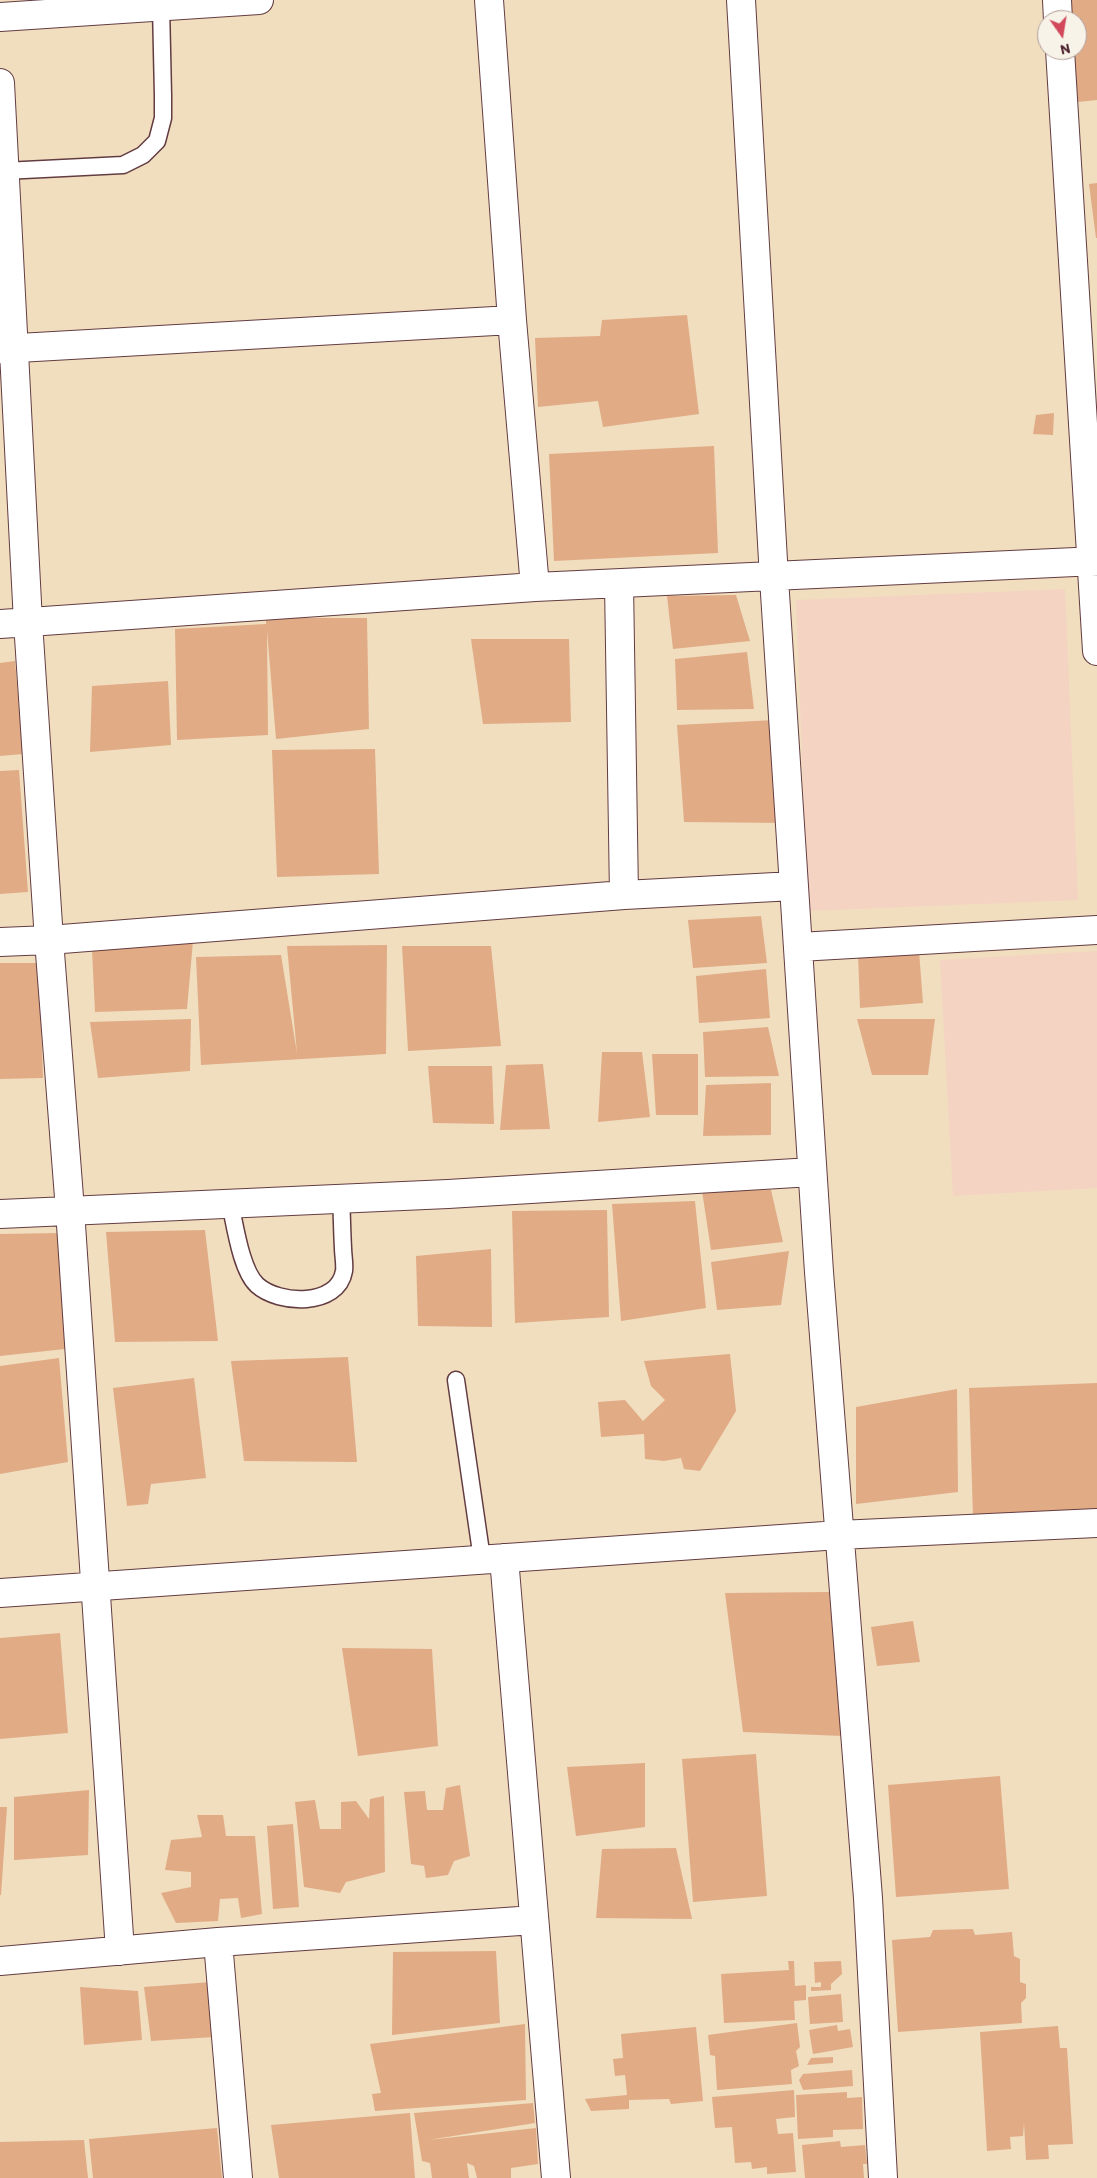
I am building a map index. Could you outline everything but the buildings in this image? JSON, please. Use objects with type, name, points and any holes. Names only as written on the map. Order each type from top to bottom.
[{"type":"street","points":[[0,17],[259,0]]},
{"type":"street","points":[[489,0],[512,320],[535,588]]},
{"type":"street","points":[[741,0],[774,578],[812,1172],[868,1898],[883,2178]]},
{"type":"street","points":[[1061,60],[1094,562],[1097,651]]},
{"type":"street","points":[[0,83],[4,171],[6,348],[28,622],[49,940],[70,1210],[120,1951]]},
{"type":"street","points":[[6,348],[512,320]]},
{"type":"street","points":[[0,624],[535,588],[1094,562]]},
{"type":"street","points":[[619,584],[624,895]]},
{"type":"street","points":[[0,942],[49,940],[624,895],[794,886]]},
{"type":"street","points":[[799,947],[1097,930]]},
{"type":"street","points":[[0,1214],[448,1194],[812,1172]]},
{"type":"street","points":[[0,1593],[839,1535],[1097,1523]]},
{"type":"street","points":[[493,1558],[534,1920],[556,2178]]},
{"type":"street","points":[[0,1961],[218,1942],[534,1920]]},
{"type":"street","points":[[218,1942],[238,2178]]},
{"type":"lane","points":[[4,171],[123,165],[143,155],[157,141],[162,118],[163,96],[161,6]]},
{"type":"lane","points":[[230,1203],[246,1267],[257,1285],[273,1295],[304,1300],[322,1296],[336,1286],[344,1272],[341,1198]]},
{"type":"lane","points":[[456,1380],[493,1558]]},
{"type":"shaded area","points":[[1065,589],[1078,900],[808,911],[796,600]]},
{"type":"shaded area","points":[[1097,951],[1097,1188],[953,1196],[940,960]]}]
